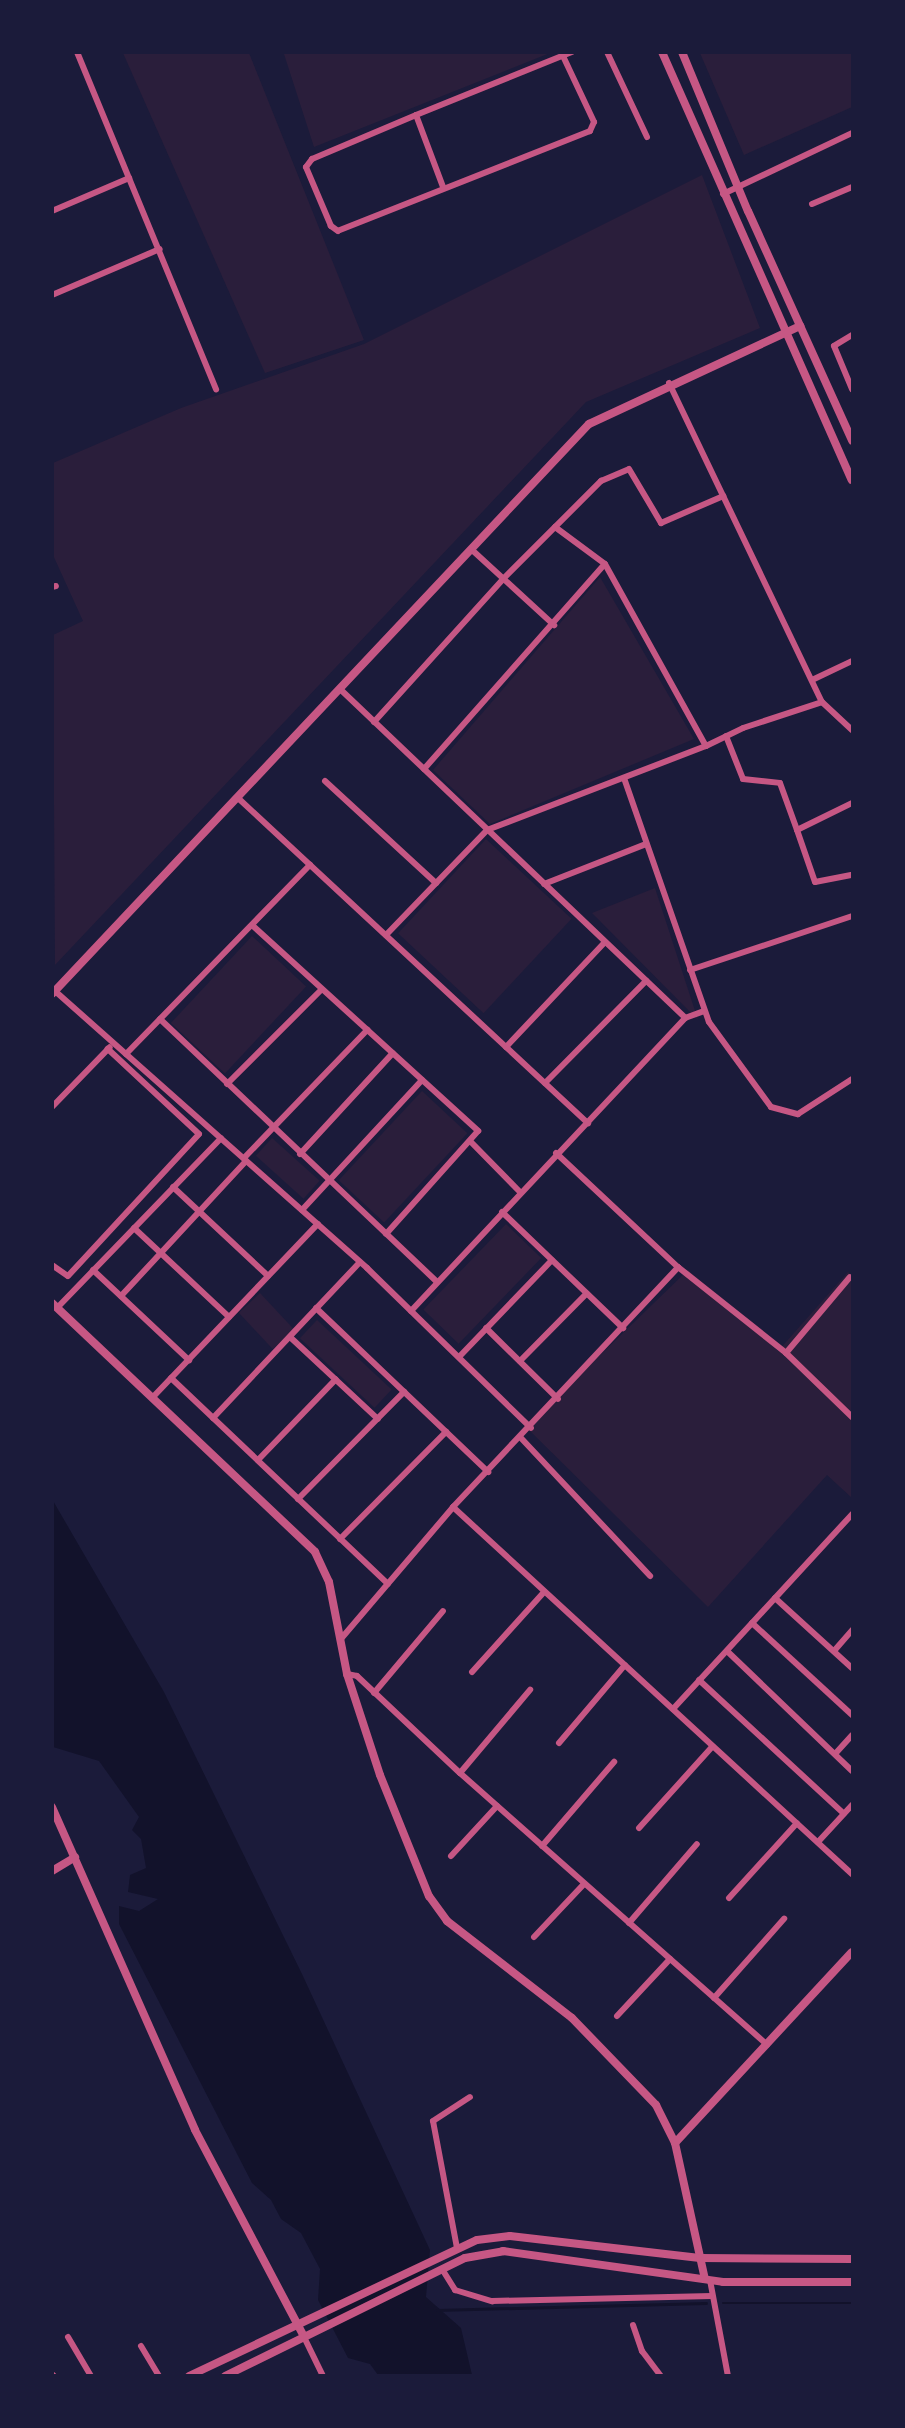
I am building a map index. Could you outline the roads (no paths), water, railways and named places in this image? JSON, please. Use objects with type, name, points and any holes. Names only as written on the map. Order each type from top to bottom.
[{"type":"street","points":[[77,52],[216,389]]},
{"type":"street","points":[[563,56],[594,128],[338,231],[331,226],[306,167],[312,159],[572,52]]},
{"type":"street","points":[[607,52],[647,137]]},
{"type":"street","points":[[662,52],[852,480]]},
{"type":"street","points":[[682,52],[738,187],[852,440]]},
{"type":"street","points":[[416,115],[443,187]]},
{"type":"street","points":[[723,194],[852,133]]},
{"type":"street","points":[[52,211],[130,178]]},
{"type":"street","points":[[812,204],[852,187]]},
{"type":"street","points":[[52,295],[160,249]]},
{"type":"street","points":[[531,1428],[360,1262],[53,992],[589,424],[669,383],[800,326]]},
{"type":"street","points":[[852,335],[834,346],[852,389]]},
{"type":"street","points":[[669,383],[822,702],[852,730]]},
{"type":"street","points":[[374,722],[503,579],[601,481],[629,469],[661,523],[723,496]]},
{"type":"street","points":[[555,527],[605,564],[706,746]]},
{"type":"street","points":[[471,549],[554,625]]},
{"type":"street","points":[[424,769],[554,625],[605,564]]},
{"type":"street","points":[[812,680],[852,661]]},
{"type":"street","points":[[340,689],[685,1018]]},
{"type":"street","points":[[386,935],[487,830],[726,736],[822,702]]},
{"type":"street","points":[[726,736],[743,779],[780,783],[815,882],[852,875]]},
{"type":"street","points":[[624,778],[704,1011],[771,1107],[798,1114],[852,1079]]},
{"type":"street","points":[[325,781],[436,883]]},
{"type":"street","points":[[238,797],[588,1123]]},
{"type":"street","points":[[797,830],[852,803]]},
{"type":"street","points":[[544,884],[646,844]]},
{"type":"street","points":[[126,1054],[310,865]]},
{"type":"street","points":[[690,970],[852,916]]},
{"type":"street","points":[[252,925],[476,1129],[478,1135],[386,1234]]},
{"type":"street","points":[[506,1047],[605,942]]},
{"type":"street","points":[[545,1083],[646,981]]},
{"type":"street","points":[[227,1084],[322,989]]},
{"type":"street","points":[[411,1311],[685,1018],[704,1011]]},
{"type":"street","points":[[160,1019],[437,1282]]},
{"type":"street","points":[[121,1296],[273,1128],[367,1030]]},
{"type":"street","points":[[52,1107],[114,1043]]},
{"type":"street","points":[[52,1265],[65,1276],[74,1270],[200,1134],[108,1049]]},
{"type":"street","points":[[300,1154],[393,1053]]},
{"type":"street","points":[[302,1210],[422,1080]]},
{"type":"street","points":[[221,1138],[55,1306],[315,1552],[329,1582],[347,1674],[404,1843],[429,1896],[447,1920],[572,2018],[656,2105],[675,2143],[699,2258],[712,2296],[728,2375]]},
{"type":"street","points":[[471,1142],[520,1192]]},
{"type":"street","points":[[556,1153],[678,1267],[786,1353],[852,1416]]},
{"type":"street","points":[[173,1187],[268,1276]]},
{"type":"street","points":[[502,1212],[623,1328]]},
{"type":"street","points":[[153,1397],[318,1224]]},
{"type":"street","points":[[134,1228],[229,1317]]},
{"type":"street","points":[[459,1357],[552,1260]]},
{"type":"street","points":[[213,1418],[360,1262]]},
{"type":"street","points":[[340,1640],[453,1507],[531,1428],[678,1267]]},
{"type":"street","points":[[93,1270],[189,1360]]},
{"type":"street","points":[[786,1353],[850,1277]]},
{"type":"street","points":[[520,1362],[587,1293]]},
{"type":"street","points":[[316,1308],[488,1472]]},
{"type":"street","points":[[486,1328],[558,1399]]},
{"type":"street","points":[[290,1337],[378,1419]]},
{"type":"street","points":[[171,1378],[388,1584]]},
{"type":"street","points":[[258,1460],[336,1379]]},
{"type":"street","points":[[298,1499],[404,1392]]},
{"type":"street","points":[[340,1539],[446,1433]]},
{"type":"street","points":[[521,1438],[650,1576]]},
{"type":"street","points":[[453,1507],[849,1871],[852,1861]]},
{"type":"street","points":[[673,1709],[852,1514]]},
{"type":"street","points":[[471,1672],[544,1592]]},
{"type":"street","points":[[775,1598],[852,1668]]},
{"type":"street","points":[[374,1693],[443,1611]]},
{"type":"street","points":[[752,1623],[852,1715]]},
{"type":"street","points":[[834,1651],[852,1630]]},
{"type":"street","points":[[727,1651],[852,1771]]},
{"type":"street","points":[[559,1743],[625,1665]]},
{"type":"street","points":[[347,1674],[357,1676],[497,1807],[767,2045]]},
{"type":"street","points":[[699,1680],[845,1814]]},
{"type":"street","points":[[460,1773],[530,1690]]},
{"type":"street","points":[[835,1754],[852,1735]]},
{"type":"street","points":[[639,1828],[712,1747]]},
{"type":"street","points":[[542,1846],[614,1762]]},
{"type":"street","points":[[818,1842],[852,1805]]},
{"type":"street","points":[[52,1807],[195,2130],[323,2375]]},
{"type":"street","points":[[451,1856],[497,1807]]},
{"type":"street","points":[[729,1899],[797,1823]]},
{"type":"street","points":[[629,1923],[698,1844]]},
{"type":"street","points":[[52,1871],[75,1857]]},
{"type":"street","points":[[534,1937],[584,1884]]},
{"type":"street","points":[[714,1998],[784,1919]]},
{"type":"street","points":[[675,2143],[852,1952]]},
{"type":"street","points":[[617,2016],[670,1959]]},
{"type":"street","points":[[457,2248],[433,2122],[470,2096]]},
{"type":"street","points":[[189,2375],[436,2257],[457,2248],[510,2236],[699,2258],[852,2259]]},
{"type":"street","points":[[225,2375],[440,2270],[503,2251],[708,2280],[852,2282]]},
{"type":"street","points":[[436,2257],[440,2270],[455,2291],[492,2301],[712,2296]]},
{"type":"street","points":[[633,2325],[642,2351],[661,2375]]},
{"type":"street","points":[[68,2337],[91,2375]]},
{"type":"street","points":[[141,2346],[159,2375]]},
{"type":"waterway","points":[[437,2310],[706,2303]]},
{"type":"waterway","points":[[723,2303],[852,2303]]}]
